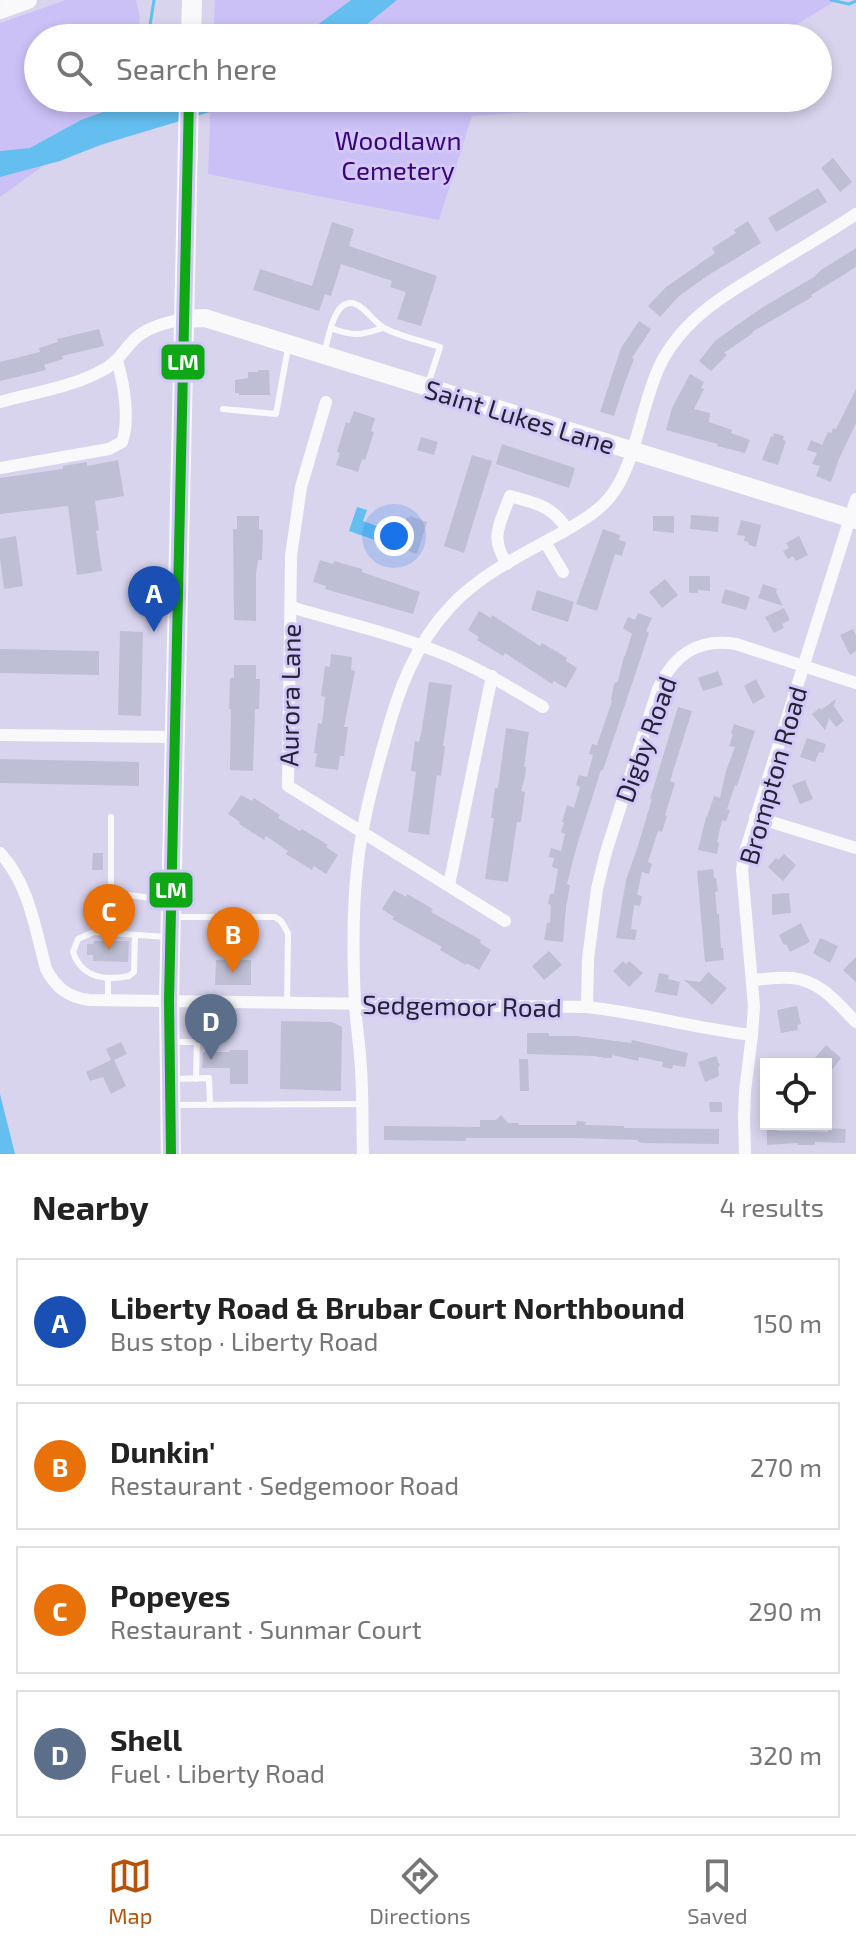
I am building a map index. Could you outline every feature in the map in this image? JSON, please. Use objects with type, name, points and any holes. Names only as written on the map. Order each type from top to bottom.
[{"type":"main road","points":[[191,24],[192,0]]},
{"type":"main road","points":[[171,1154],[169,1000],[188,112]]},
{"type":"street","points":[[0,10],[28,0]]},
{"type":"street","points":[[363,1154],[355,1004],[357,868],[377,765],[399,693],[421,645],[435,624],[478,581],[567,529],[607,501],[622,478],[662,361],[687,326],[726,294],[856,214]]},
{"type":"street","name":"Saint Lukes Lane","points":[[183,319],[205,318],[853,519]]},
{"type":"street","points":[[0,402],[87,378],[117,361],[130,344],[147,330],[183,319]]},
{"type":"street","points":[[0,468],[109,449],[122,442],[126,428],[123,378],[117,361]]},
{"type":"street","name":"Aurora Lane","points":[[326,402],[301,487],[291,556],[288,786],[505,921]]},
{"type":"street","points":[[507,564],[496,542],[510,496],[551,510],[567,529]]},
{"type":"street","name":"Brompton Road","points":[[745,1154],[745,1091],[752,1035],[753,980],[742,870],[744,855],[853,519],[856,499]]},
{"type":"street","points":[[545,542],[563,572]]},
{"type":"street","points":[[291,607],[421,645],[492,676],[543,707]]},
{"type":"street","name":"Digby Road","points":[[587,1007],[588,959],[597,889],[610,839],[664,675],[680,657],[704,644],[719,642],[736,644],[856,683]]},
{"type":"street","points":[[449,885],[492,676]]},
{"type":"street","points":[[0,735],[174,737]]},
{"type":"street","points":[[755,817],[856,848]]},
{"type":"street","name":"Sedgemoor Road","points":[[0,853],[14,869],[25,892],[46,969],[51,979],[68,995],[89,1000],[587,1007],[752,1035]]},
{"type":"street","points":[[753,980],[791,978],[814,984],[856,1022]]},
{"type":"lane","points":[[324,355],[336,314],[351,303],[362,308],[383,328],[440,347],[427,387]]},
{"type":"lane","points":[[331,328],[359,335],[383,328]]},
{"type":"lane","points":[[223,409],[276,414],[289,344]]},
{"type":"lane","points":[[111,817],[111,893],[171,918],[275,917],[288,933],[287,1003]]},
{"type":"lane","points":[[135,936],[134,972],[129,976],[101,978],[89,974],[77,964],[73,952],[78,939],[94,932],[135,936],[171,918]]},
{"type":"lane","points":[[108,978],[108,1000]]},
{"type":"lane","points":[[170,1041],[197,1042],[217,1026],[219,1001]]},
{"type":"lane","points":[[196,1079],[197,1042]]},
{"type":"lane","points":[[170,1079],[209,1078],[210,1105]]},
{"type":"lane","points":[[170,1105],[362,1104]]},
{"type":"green space","points":[[66,0],[136,0],[140,18],[139,24],[24,24],[24,112],[125,112],[123,138],[46,164],[0,197],[0,23]]},
{"type":"green space","points":[[215,0],[837,0],[797,24],[214,24]]},
{"type":"green space","name":"Woodlawn Cemetery","points":[[210,112],[532,112],[472,116],[439,220],[208,174]]},
{"type":"water","points":[[351,0],[397,0],[367,24],[319,24]]},
{"type":"water","points":[[103,112],[210,112],[100,145],[60,161],[0,177],[0,151],[30,148],[81,120]]},
{"type":"water","points":[[357,507],[367,510],[363,521],[391,531],[386,544],[349,531]]},
{"type":"water","points":[[0,1094],[15,1154],[0,1154]]},
{"type":"building","points":[[833,158],[852,182],[840,192],[821,168]]},
{"type":"building","points":[[818,188],[827,202],[776,232],[768,218]]},
{"type":"building","points":[[748,221],[761,243],[679,296],[660,317],[648,306],[666,287],[715,253],[712,248],[736,233],[734,230]]},
{"type":"building","points":[[332,222],[354,229],[349,246],[437,276],[421,326],[397,319],[406,292],[390,287],[392,281],[341,264],[331,296],[325,294],[319,311],[253,290],[260,269],[312,286]]},
{"type":"building","points":[[856,248],[856,267],[752,332],[724,353],[727,355],[711,371],[699,361],[716,340]]},
{"type":"building","points":[[639,321],[651,329],[632,358],[614,416],[600,412],[621,348]]},
{"type":"building","points":[[99,329],[104,346],[62,356],[63,359],[44,365],[46,370],[0,381],[0,362],[40,352],[39,348],[58,342],[57,339]]},
{"type":"building","points":[[269,370],[270,395],[235,393],[235,380],[248,378],[248,372]]},
{"type":"building","points":[[690,374],[704,382],[701,388],[704,389],[694,409],[710,413],[709,422],[750,440],[745,453],[666,430],[672,408]]},
{"type":"building","points":[[856,389],[856,423],[831,482],[816,476],[820,466],[812,464],[817,453],[807,450],[811,440],[822,445],[828,432],[836,429]]},
{"type":"building","points":[[354,411],[375,418],[371,431],[374,432],[358,472],[336,465],[346,422],[349,424]]},
{"type":"building","points":[[774,433],[784,436],[783,440],[786,441],[778,465],[762,460]]},
{"type":"building","points":[[421,437],[438,442],[434,455],[417,450]]},
{"type":"building","points":[[502,444],[575,468],[569,488],[496,464]]},
{"type":"building","points":[[472,455],[492,461],[464,553],[444,546]]},
{"type":"building","points":[[118,460],[124,496],[95,501],[102,571],[77,575],[68,506],[0,514],[0,478],[63,469],[63,466],[87,462],[87,466]]},
{"type":"building","points":[[691,515],[719,517],[718,532],[690,529]]},
{"type":"building","points":[[237,516],[259,516],[259,529],[263,530],[262,560],[258,560],[256,573],[256,621],[234,620],[233,529],[237,529]]},
{"type":"building","points":[[410,516],[427,522],[417,554],[397,547]]},
{"type":"building","points":[[653,516],[674,516],[674,533],[653,531]]},
{"type":"building","points":[[741,520],[761,525],[756,547],[744,541],[745,536],[737,535]]},
{"type":"building","points":[[603,529],[620,535],[619,540],[626,542],[622,556],[615,554],[597,611],[576,604]]},
{"type":"building","points":[[16,536],[23,586],[4,589],[0,539]]},
{"type":"building","points":[[799,536],[808,555],[796,561],[793,556],[788,559],[783,551],[789,548],[786,543]]},
{"type":"building","points":[[320,560],[362,569],[362,572],[420,592],[413,614],[325,589],[326,586],[313,582]]},
{"type":"building","points":[[689,576],[710,576],[710,591],[689,593]]},
{"type":"building","points":[[665,579],[678,595],[662,608],[649,592]]},
{"type":"building","points":[[763,584],[777,589],[783,606],[758,598]]},
{"type":"building","points":[[725,589],[750,597],[746,610],[721,603]]},
{"type":"building","points":[[537,590],[574,602],[568,622],[531,610]]},
{"type":"building","points":[[784,608],[790,620],[782,624],[784,628],[774,633],[765,617]]},
{"type":"building","points":[[479,611],[491,618],[492,615],[540,646],[542,643],[567,658],[566,661],[577,668],[566,688],[554,681],[552,684],[505,653],[503,656],[477,640],[479,637],[468,630]]},
{"type":"building","points":[[638,613],[652,618],[646,631],[649,633],[577,845],[567,884],[570,885],[563,942],[544,940],[547,923],[550,923],[551,905],[548,904],[550,894],[554,894],[558,869],[552,867],[554,858],[549,857],[551,848],[561,851],[565,834],[561,832],[562,822],[567,805],[574,808],[580,787],[576,785],[579,775],[587,777],[593,755],[589,754],[592,744],[597,745],[632,634],[623,628],[628,617],[635,620]]},
{"type":"building","points":[[853,629],[856,651],[850,655],[840,635]]},
{"type":"building","points":[[120,631],[143,632],[141,716],[118,715]]},
{"type":"building","points":[[0,649],[99,651],[99,675],[0,673]]},
{"type":"building","points":[[331,654],[352,657],[351,670],[355,671],[344,727],[348,727],[344,756],[340,756],[338,770],[315,767],[317,753],[314,753],[318,723],[322,724],[325,697],[321,696],[325,666],[330,667]]},
{"type":"building","points":[[234,665],[256,665],[256,679],[260,679],[259,709],[255,709],[253,771],[230,770],[230,678],[234,678]]},
{"type":"building","points":[[718,671],[723,685],[703,691],[698,678]]},
{"type":"building","points":[[756,679],[765,697],[753,704],[744,686]]},
{"type":"building","points":[[429,682],[452,685],[441,776],[437,775],[429,835],[408,832],[416,772],[411,771],[415,741],[419,742]]},
{"type":"building","points":[[836,699],[834,706],[844,721],[836,727],[829,718],[825,730],[812,714]]},
{"type":"building","points":[[678,707],[692,711],[670,781],[675,783],[667,816],[662,832],[658,831],[648,862],[652,864],[649,874],[642,872],[637,895],[642,896],[640,906],[634,905],[631,929],[637,930],[635,940],[616,938],[626,880]]},
{"type":"building","points":[[734,724],[755,731],[727,809],[730,810],[726,821],[722,820],[717,854],[698,850],[706,817],[714,796],[720,798],[735,747],[729,746]]},
{"type":"building","points":[[506,728],[529,732],[521,791],[525,792],[521,822],[517,822],[508,882],[485,879],[495,788],[498,788]]},
{"type":"building","points":[[807,738],[826,744],[815,762],[800,757]]},
{"type":"building","points":[[0,759],[139,762],[139,786],[0,783]]},
{"type":"building","points":[[805,780],[813,799],[800,804],[792,785]]},
{"type":"building","points":[[241,795],[252,801],[254,798],[280,815],[278,818],[328,845],[326,847],[338,855],[326,874],[314,866],[312,870],[286,854],[288,851],[266,836],[264,840],[228,814]]},
{"type":"building","points":[[93,853],[103,853],[103,870],[92,870]]},
{"type":"building","points":[[784,854],[796,865],[783,881],[768,867]]},
{"type":"building","points":[[713,869],[724,960],[705,962],[697,871]]},
{"type":"building","points":[[394,890],[406,897],[407,894],[433,909],[431,912],[481,940],[480,943],[491,950],[479,970],[440,950],[442,947],[392,919],[394,917],[382,909]]},
{"type":"building","points":[[789,893],[791,913],[772,915],[772,894]]},
{"type":"building","points":[[801,923],[810,942],[790,952],[779,935]]},
{"type":"building","points":[[820,938],[838,946],[830,963],[813,953]]},
{"type":"building","points":[[94,941],[129,941],[128,962],[93,961],[93,955],[87,955],[87,944]]},
{"type":"building","points":[[549,951],[562,965],[544,980],[532,966]]},
{"type":"building","points":[[856,957],[856,982],[843,970]]},
{"type":"building","points":[[216,960],[251,960],[251,985],[215,985]]},
{"type":"building","points":[[623,961],[626,964],[629,961],[643,973],[629,987],[613,971]]},
{"type":"building","points":[[708,972],[727,988],[712,1005],[684,980],[700,982]]},
{"type":"building","points":[[659,973],[680,982],[677,996],[655,992]]},
{"type":"building","points":[[797,1006],[801,1024],[797,1025],[798,1030],[781,1033],[777,1010]]},
{"type":"building","points":[[281,1021],[332,1022],[342,1027],[341,1091],[280,1089]]},
{"type":"building","points":[[527,1033],[631,1043],[632,1040],[688,1053],[685,1067],[673,1065],[672,1069],[662,1067],[663,1062],[639,1057],[638,1061],[612,1055],[612,1058],[605,1058],[527,1054]]},
{"type":"building","points":[[121,1042],[127,1054],[114,1060],[126,1086],[111,1094],[103,1077],[90,1081],[86,1072],[111,1060],[106,1049]]},
{"type":"building","points":[[826,1045],[841,1058],[832,1070],[832,1058],[815,1058]]},
{"type":"building","points":[[248,1050],[248,1084],[230,1084],[230,1068],[202,1068],[203,1052]]},
{"type":"building","points":[[716,1056],[720,1066],[719,1076],[705,1082],[698,1062]]},
{"type":"building","points":[[519,1059],[528,1059],[529,1091],[520,1091]]},
{"type":"building","points":[[709,1102],[722,1102],[722,1112],[710,1112]]},
{"type":"building","points":[[501,1115],[508,1123],[518,1125],[576,1125],[577,1121],[586,1122],[585,1125],[624,1128],[719,1129],[719,1144],[575,1138],[384,1140],[384,1126],[480,1127],[480,1120],[496,1120]]},
{"type":"building","points":[[832,1128],[846,1129],[845,1143],[767,1145],[767,1130],[828,1132]]},
{"type":"waterway","points":[[150,24],[154,0]]},
{"type":"waterway","points":[[831,0],[849,4],[856,1]]},
{"type":"transit line","name":"LM","points":[[171,1154],[169,1000],[189,112]]},
{"type":"place","name":"Liberty Road & Brubar Court Northbound","points":[[154,632]]},
{"type":"place","name":"Popeyes","points":[[109,950]]},
{"type":"place","name":"Dunkin'","points":[[233,973]]},
{"type":"place","name":"Shell","points":[[211,1060]]}]
